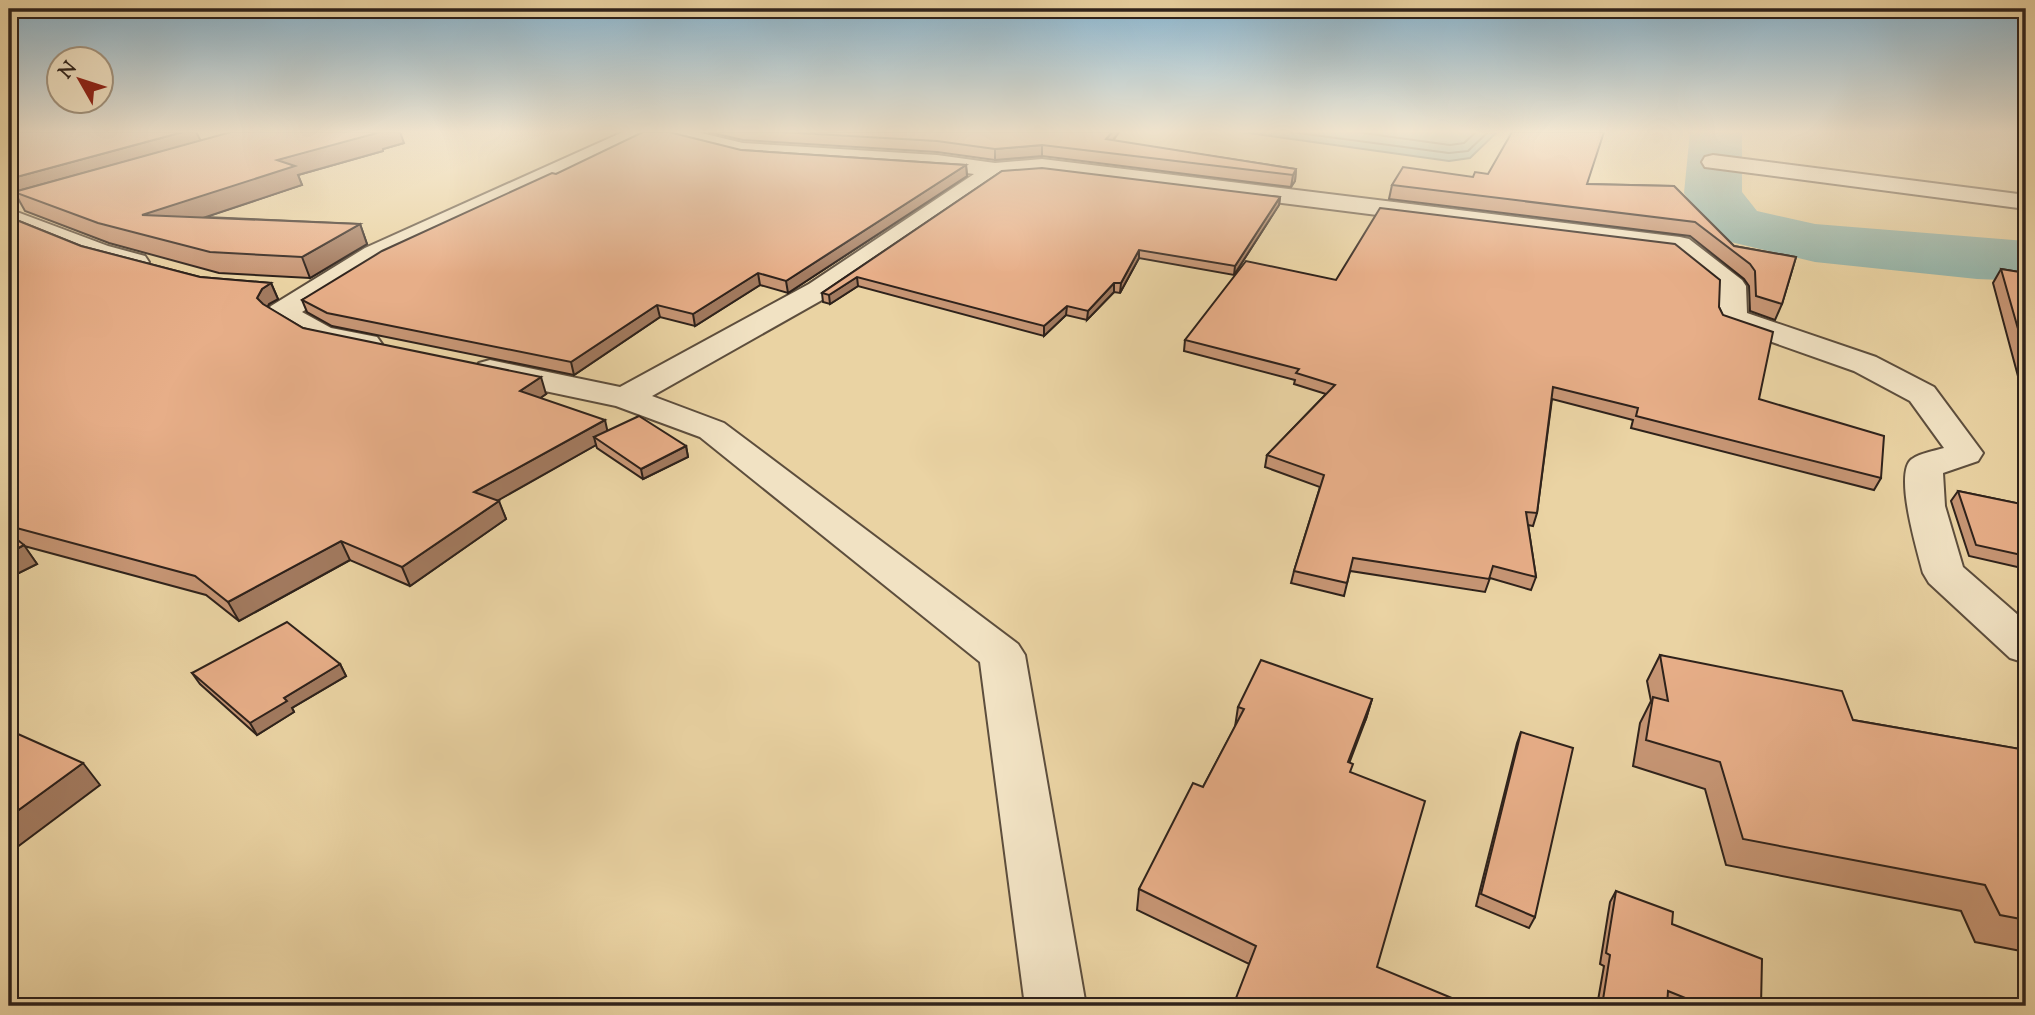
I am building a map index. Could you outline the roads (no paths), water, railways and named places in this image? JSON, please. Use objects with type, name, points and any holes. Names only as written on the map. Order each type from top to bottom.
[{"type":"street","points":[[401,351],[323,335],[281,312],[374,254],[537,179]]},
{"type":"street","points":[[625,398],[818,290],[981,179]]},
{"type":"street","points":[[1165,179],[1681,245],[1732,286],[1732,318],[1865,364],[1922,394],[1965,453],[1924,467],[1926,506],[1944,573],[2026,647]]},
{"type":"street","points":[[1849,179],[2026,202]]},
{"type":"street","points":[[9,217],[99,251],[165,270]]},
{"type":"street","points":[[268,287],[317,290]]},
{"type":"street","points":[[454,362],[625,398],[712,430],[1002,655],[1055,1006]]},
{"type":"waterway","points":[[1714,179],[1713,193],[1736,225],[1815,243],[1977,259],[2026,261]]}]
